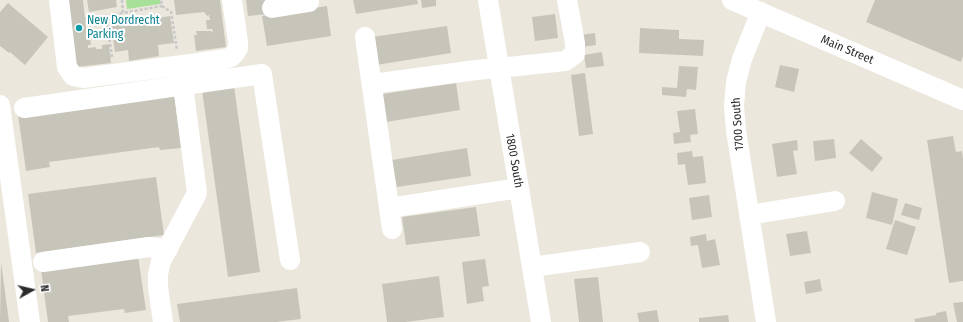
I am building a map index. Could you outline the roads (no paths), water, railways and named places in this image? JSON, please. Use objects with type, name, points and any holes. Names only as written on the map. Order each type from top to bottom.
[{"type":"street","points":[[59,0],[67,67],[73,76],[78,78],[191,64],[231,57],[238,48],[232,0]]},
{"type":"street","points":[[272,8],[309,2],[309,0]]},
{"type":"street","name":"1800 South","points":[[488,0],[541,322]]},
{"type":"street","points":[[372,84],[565,61],[575,54],[575,43],[567,0]]},
{"type":"street","name":"Main Street","points":[[732,0],[963,100]]},
{"type":"street","name":"1700 South","points":[[761,12],[742,59],[736,82],[734,106],[736,130],[766,322]]},
{"type":"street","points":[[365,37],[392,229]]},
{"type":"street","points":[[24,108],[262,74],[290,260]]},
{"type":"street","points":[[163,322],[158,287],[158,274],[161,261],[197,193],[183,85]]},
{"type":"street","points":[[0,105],[30,322]]},
{"type":"street","points":[[389,208],[519,188]]},
{"type":"street","points":[[749,214],[835,201]]},
{"type":"street","points":[[43,262],[149,247],[168,249]]},
{"type":"street","points":[[532,267],[640,252]]},
{"type":"place","name":"New Dordrecht Parking","points":[[79,28]]}]
